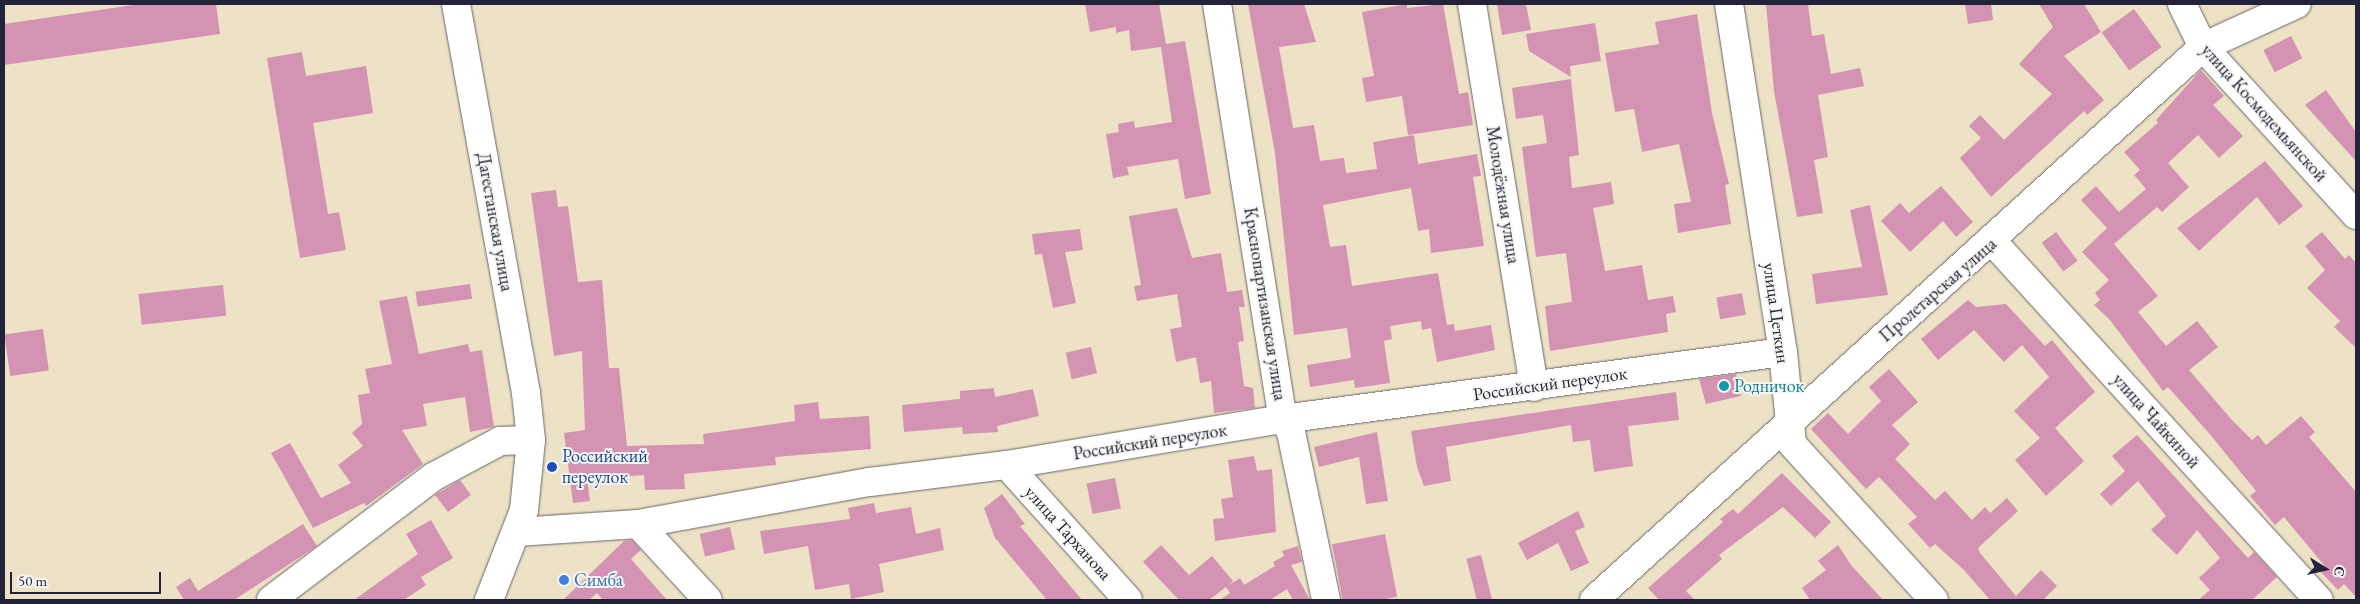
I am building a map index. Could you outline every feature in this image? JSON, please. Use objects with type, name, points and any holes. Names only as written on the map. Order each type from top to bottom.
[{"type":"street","name":"Дагестанская улица","points":[[456,4],[526,393],[531,440],[528,489],[517,532],[489,600]]},
{"type":"street","name":"Краснопартизанская улица","points":[[1217,4],[1283,420],[1291,432],[1326,600]]},
{"type":"street","name":"Молодёжная улица","points":[[1472,4],[1534,387]]},
{"type":"street","name":"улица Цеткин","points":[[1729,4],[1783,352],[1787,423],[1792,444],[1934,600]]},
{"type":"street","name":"улица Космодемьянской","points":[[2182,4],[2203,47],[2356,215]]},
{"type":"street","name":"Пролетарская улица","points":[[1594,600],[1787,423],[1993,242],[2203,47],[2297,4]]},
{"type":"street","name":"улица Чайкиной","points":[[1993,242],[2319,600]]},
{"type":"street","name":"Российский переулок","points":[[517,532],[638,524],[870,482],[1007,465],[1283,420],[1783,352]]},
{"type":"street","points":[[271,600],[433,477],[500,441],[531,440]]},
{"type":"street","name":"улица Тарханова","points":[[1007,465],[1128,600]]},
{"type":"street","points":[[638,524],[708,600]]},
{"type":"building","points":[[140,4],[216,4],[220,34],[4,65],[4,24]]},
{"type":"building","points":[[1085,4],[1159,4],[1166,44],[1185,41],[1211,194],[1185,199],[1178,159],[1127,167],[1129,175],[1113,178],[1106,134],[1119,132],[1118,124],[1134,121],[1135,128],[1172,122],[1161,47],[1131,51],[1129,30],[1116,33],[1116,27],[1090,32]]},
{"type":"building","points":[[1248,4],[1304,4],[1316,42],[1279,47],[1293,128],[1314,125],[1320,161],[1344,158],[1346,173],[1377,169],[1373,142],[1414,135],[1418,164],[1477,154],[1481,176],[1473,177],[1484,246],[1431,253],[1429,229],[1418,231],[1411,188],[1323,205],[1330,247],[1346,245],[1352,286],[1438,273],[1447,325],[1454,324],[1455,331],[1491,325],[1495,350],[1437,362],[1431,328],[1422,330],[1421,321],[1390,326],[1392,339],[1384,341],[1390,383],[1355,388],[1354,380],[1310,387],[1307,365],[1351,358],[1347,328],[1294,335],[1275,153]]},
{"type":"building","points":[[1407,4],[1407,8],[1443,4],[1459,94],[1468,92],[1473,125],[1408,135],[1402,96],[1366,102],[1362,78],[1374,76],[1362,12]]},
{"type":"building","points":[[1497,4],[1526,4],[1531,30],[1502,35]]},
{"type":"building","points":[[1766,4],[1808,4],[1812,36],[1824,34],[1831,74],[1860,68],[1864,86],[1818,95],[1828,157],[1814,160],[1823,213],[1797,217],[1774,91]]},
{"type":"building","points":[[1965,4],[1991,4],[1993,20],[1968,24]]},
{"type":"building","points":[[2039,4],[2084,4],[2101,32],[2064,56],[2104,100],[2087,115],[2084,111],[1991,197],[1960,158],[1981,138],[1969,126],[1980,115],[2004,140],[2052,94],[2019,64],[2053,27]]},
{"type":"building","points":[[2134,9],[2162,47],[2129,71],[2102,33]]},
{"type":"building","points":[[1697,14],[1712,113],[1729,184],[1725,185],[1731,224],[1678,233],[1674,204],[1691,202],[1679,144],[1642,152],[1634,109],[1615,112],[1605,53],[1659,44],[1655,22]]},
{"type":"building","points":[[1595,23],[1601,61],[1570,66],[1571,77],[1529,51],[1526,34]]},
{"type":"building","points":[[2291,36],[2302,58],[2275,72],[2263,50]]},
{"type":"building","points":[[302,52],[306,76],[366,66],[373,113],[313,123],[328,214],[339,212],[346,250],[300,258],[267,58]]},
{"type":"building","points":[[2201,70],[2224,96],[2213,105],[2243,136],[2219,158],[2198,135],[2168,163],[2189,187],[2162,212],[2157,207],[2114,244],[2158,296],[2138,312],[2166,346],[2197,321],[2218,347],[2189,370],[2231,419],[2252,440],[2258,435],[2266,445],[2301,416],[2315,432],[2309,437],[2356,492],[2356,597],[2344,584],[2338,590],[2319,570],[2324,565],[2284,517],[2275,525],[2250,496],[2256,491],[2208,432],[2168,387],[2163,391],[2110,320],[2094,305],[2100,300],[2095,293],[2109,280],[2082,252],[2107,228],[2081,200],[2096,186],[2119,212],[2146,189],[2134,175],[2140,170],[2124,152],[2158,123],[2156,120]]},
{"type":"building","points":[[1571,79],[1579,155],[1569,157],[1572,188],[1611,182],[1614,204],[1593,208],[1605,271],[1642,265],[1648,300],[1673,296],[1676,312],[1666,314],[1668,332],[1550,351],[1545,306],[1572,302],[1566,253],[1536,257],[1522,147],[1547,143],[1543,115],[1516,119],[1512,88]]},
{"type":"building","points":[[2326,90],[2356,132],[2356,161],[2305,105]]},
{"type":"building","points":[[2265,161],[2303,206],[2279,225],[2257,197],[2199,251],[2177,228]]},
{"type":"building","points":[[1941,186],[1973,222],[1956,237],[1943,221],[1910,252],[1881,221],[1900,203],[1909,213]]},
{"type":"building","points":[[556,190],[558,207],[568,206],[578,282],[602,280],[609,368],[619,368],[627,446],[704,444],[703,434],[795,421],[794,405],[818,402],[820,419],[869,416],[871,449],[775,457],[776,465],[684,474],[685,489],[645,490],[644,475],[587,479],[590,501],[573,503],[564,433],[585,430],[582,351],[554,356],[531,193]]},
{"type":"building","points":[[1870,205],[1888,295],[1816,304],[1812,274],[1862,267],[1850,210]]},
{"type":"building","points":[[1177,208],[1192,258],[1221,253],[1227,292],[1242,290],[1245,307],[1239,307],[1244,341],[1238,342],[1244,386],[1253,388],[1255,408],[1214,413],[1211,381],[1200,383],[1196,357],[1176,362],[1170,329],[1182,327],[1177,294],[1137,301],[1134,286],[1141,285],[1129,216]]},
{"type":"building","points":[[1080,229],[1083,250],[1065,252],[1076,303],[1053,308],[1042,254],[1035,255],[1032,234]]},
{"type":"building","points":[[2056,232],[2078,261],[2063,272],[2042,243]]},
{"type":"building","points":[[2322,232],[2345,259],[2349,255],[2356,263],[2356,348],[2334,327],[2340,321],[2307,288],[2325,270],[2305,246]]},
{"type":"building","points":[[470,284],[472,299],[418,307],[416,292]]},
{"type":"building","points":[[223,285],[226,316],[142,325],[138,294]]},
{"type":"building","points":[[1742,293],[1746,315],[1720,319],[1716,298]]},
{"type":"building","points":[[407,296],[419,354],[468,344],[470,352],[482,350],[494,427],[470,432],[465,397],[423,404],[427,426],[402,430],[423,464],[366,506],[364,503],[313,528],[271,453],[290,443],[321,498],[351,483],[338,465],[363,446],[352,433],[362,424],[358,395],[370,393],[365,369],[392,364],[379,301]]},
{"type":"building","points":[[1968,300],[1976,307],[2006,304],[2045,346],[2052,340],[2095,392],[2055,428],[2084,461],[2046,496],[2015,460],[2040,438],[2014,411],[2049,377],[2022,345],[2004,362],[1974,330],[1938,360],[1921,339]]},
{"type":"building","points":[[43,329],[49,371],[10,376],[4,334]]},
{"type":"building","points":[[1091,347],[1097,373],[1072,379],[1066,353]]},
{"type":"building","points":[[1889,369],[1918,402],[1892,425],[1910,444],[1895,459],[1935,500],[1945,491],[1972,520],[1985,507],[1990,513],[2007,498],[2018,511],[1978,548],[1980,553],[2016,596],[2041,570],[2057,586],[2043,600],[1990,600],[1964,570],[1935,544],[1930,548],[1908,524],[1917,517],[1879,477],[1866,489],[1811,429],[1828,413],[1848,434],[1881,401],[1869,387]]},
{"type":"building","name":"Родничок","points":[[1736,374],[1741,396],[1706,404],[1699,379]]},
{"type":"building","points":[[994,388],[995,397],[1033,389],[1039,416],[997,426],[998,432],[963,434],[962,427],[904,432],[902,405],[960,399],[960,391]]},
{"type":"building","points":[[1676,392],[1679,420],[1628,426],[1633,466],[1594,472],[1590,440],[1573,442],[1571,425],[1446,447],[1451,481],[1424,486],[1417,467],[1411,431]]},
{"type":"building","points":[[1377,432],[1388,501],[1366,504],[1359,457],[1319,467],[1314,447]]},
{"type":"building","points":[[2137,435],[2248,558],[2254,552],[2277,577],[2252,600],[2198,600],[2210,590],[2199,578],[2220,558],[2197,530],[2177,555],[2151,530],[2166,516],[2138,481],[2111,506],[2100,494],[2125,471],[2112,456]]},
{"type":"building","points":[[1254,456],[1257,471],[1272,469],[1276,532],[1215,541],[1213,519],[1224,518],[1221,499],[1233,497],[1228,460]]},
{"type":"building","points":[[1782,473],[1831,522],[1815,538],[1783,507],[1719,555],[1722,559],[1686,591],[1695,600],[1659,600],[1648,588],[1723,522],[1720,519],[1733,509],[1738,514]]},
{"type":"building","points":[[1115,478],[1121,508],[1092,514],[1087,484]]},
{"type":"building","points":[[460,480],[471,495],[448,512],[435,495]]},
{"type":"building","points":[[1002,494],[1025,524],[1020,526],[1082,600],[1047,600],[995,538],[984,508]]},
{"type":"building","points":[[874,503],[876,513],[911,507],[916,534],[940,528],[944,550],[879,564],[884,592],[851,599],[849,584],[815,590],[808,546],[764,554],[760,531],[850,519],[848,508]]},
{"type":"building","points":[[1578,511],[1585,527],[1575,531],[1589,563],[1571,571],[1558,543],[1527,560],[1518,543]]},
{"type":"building","points":[[431,520],[453,558],[421,577],[426,585],[404,600],[354,600],[418,554],[406,534]]},
{"type":"building","points":[[303,524],[317,546],[234,600],[184,600],[176,587],[190,578],[198,591]]},
{"type":"building","points":[[730,527],[735,549],[705,556],[700,534]]},
{"type":"building","points":[[1385,534],[1397,597],[1381,600],[1343,600],[1332,544]]},
{"type":"building","points":[[632,540],[641,550],[631,559],[667,600],[603,600],[597,593],[589,600],[563,600],[624,541]]},
{"type":"building","points":[[1161,545],[1189,575],[1212,556],[1233,581],[1229,585],[1240,578],[1244,585],[1275,566],[1273,562],[1284,556],[1282,551],[1298,546],[1302,562],[1291,565],[1310,600],[1293,600],[1287,589],[1270,600],[1220,600],[1230,593],[1226,587],[1209,600],[1179,600],[1143,562]]},
{"type":"building","points":[[1838,545],[1851,565],[1883,600],[1810,600],[1802,588],[1826,570],[1818,561]]},
{"type":"building","points":[[1481,555],[1492,600],[1477,600],[1466,559]]},
{"type":"place","name":"Родничок","points":[[1724,386]]},
{"type":"place","name":"Российский переулок","points":[[552,467]]},
{"type":"place","name":"Симба","points":[[564,580]]}]
